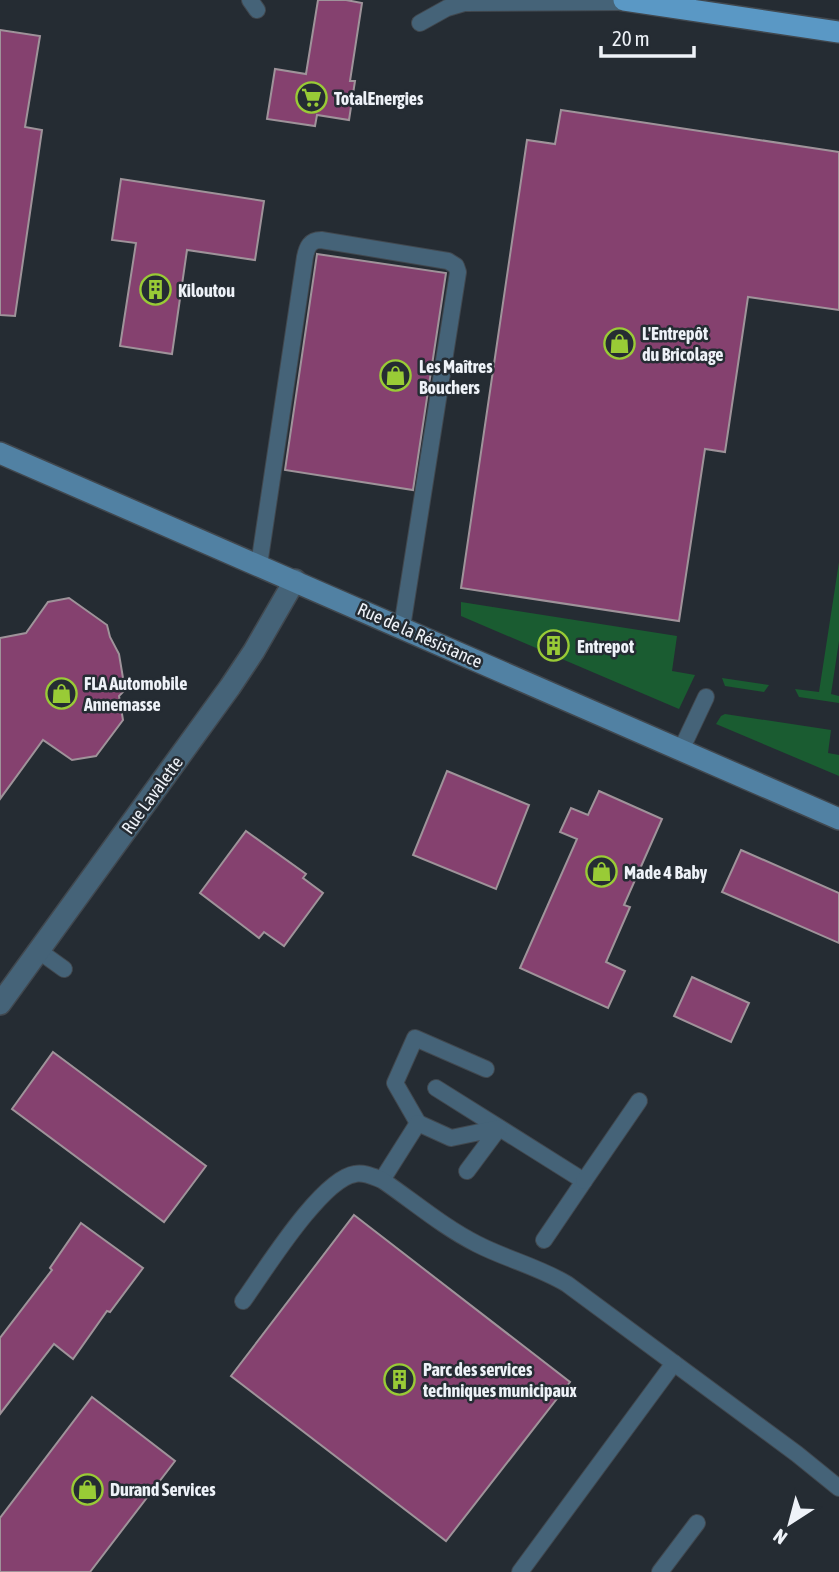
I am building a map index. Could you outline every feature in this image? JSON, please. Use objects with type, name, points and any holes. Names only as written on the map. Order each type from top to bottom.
[{"type":"main road","points":[[630,1],[839,32]]},
{"type":"street","name":"Rue de la Résistance","points":[[0,453],[839,819]]},
{"type":"street","name":"Rue Lavalette","points":[[0,1004],[230,687],[295,580]]},
{"type":"lane","points":[[420,23],[447,8],[464,3],[630,1]]},
{"type":"lane","points":[[259,565],[307,247],[321,240],[447,261],[456,266],[458,272],[402,627]]},
{"type":"lane","points":[[681,750],[706,697]]},
{"type":"lane","points":[[39,951],[64,969]]},
{"type":"lane","points":[[486,1069],[415,1038],[395,1083],[418,1123],[451,1138],[499,1128]]},
{"type":"lane","points":[[436,1088],[584,1181]]},
{"type":"lane","points":[[544,1240],[639,1101]]},
{"type":"lane","points":[[382,1180],[418,1123]]},
{"type":"lane","points":[[467,1171],[499,1128]]},
{"type":"lane","points":[[243,1301],[305,1214],[342,1180],[355,1174],[368,1175],[382,1180],[462,1236],[551,1274],[567,1284],[839,1488]]},
{"type":"lane","points":[[520,1572],[674,1363]]},
{"type":"lane","points":[[660,1572],[697,1523]]},
{"type":"green space","points":[[839,562],[839,641],[831,694],[839,696],[839,703],[799,697],[795,689],[819,692]]},
{"type":"green space","points":[[461,602],[677,636],[672,671],[695,675],[679,709],[461,616]]},
{"type":"green space","points":[[722,678],[769,685],[764,692],[725,686]]},
{"type":"green space","points":[[725,714],[831,730],[828,753],[839,755],[839,776],[716,724]]},
{"type":"building","points":[[318,0],[362,3],[350,81],[355,81],[349,120],[317,115],[315,126],[267,119],[275,69],[306,74]]},
{"type":"building","points":[[0,30],[40,36],[25,127],[42,130],[15,316],[0,315]]},
{"type":"building","name":"L'Entrepôt du Bricolage","points":[[561,110],[839,152],[839,310],[748,297],[725,452],[705,449],[679,621],[461,588],[527,140],[555,144]]},
{"type":"building","name":"Kiloutou","points":[[121,179],[264,201],[255,260],[187,250],[172,354],[120,346],[136,243],[112,240]]},
{"type":"building","points":[[317,254],[446,273],[413,490],[285,470]]},
{"type":"building","name":"FLA Automobile Annemasse","points":[[69,598],[107,625],[119,654],[125,690],[119,696],[123,720],[96,756],[72,760],[43,740],[0,799],[0,638],[26,633],[48,602]]},
{"type":"building","points":[[447,771],[529,805],[496,889],[413,855]]},
{"type":"building","name":"Made 4 Baby","points":[[599,791],[662,819],[624,905],[630,907],[606,962],[625,971],[608,1008],[520,968],[577,839],[560,832],[571,808],[588,815]]},
{"type":"building","points":[[246,831],[306,874],[303,878],[323,893],[284,946],[264,932],[259,938],[200,893]]},
{"type":"building","points":[[741,850],[839,893],[839,943],[722,892]]},
{"type":"building","points":[[692,977],[749,1003],[731,1042],[674,1016]]},
{"type":"building","points":[[53,1052],[206,1166],[164,1222],[12,1109]]},
{"type":"building","name":"Parc des services techniques municipaux","points":[[354,1215],[570,1382],[446,1541],[231,1376]]},
{"type":"building","points":[[81,1223],[143,1268],[110,1312],[107,1311],[73,1359],[54,1344],[0,1414],[0,1338],[52,1270],[50,1268]]},
{"type":"building","name":"Durand Services","points":[[92,1397],[175,1461],[90,1572],[0,1572],[0,1518]]},
{"type":"place","name":"TotalEnergies","points":[[311,98]]},
{"type":"place","name":"Kiloutou","points":[[155,290]]},
{"type":"place","name":"L'Entrepôt du Bricolage","points":[[619,343]]},
{"type":"place","name":"Les Maîtres Bouchers","points":[[396,376]]},
{"type":"place","name":"Entrepot","points":[[554,646]]},
{"type":"place","name":"FLA Automobile Annemasse","points":[[61,693]]},
{"type":"place","name":"Made 4 Baby","points":[[601,872]]},
{"type":"place","name":"Parc des services techniques municipaux","points":[[400,1379]]},
{"type":"place","name":"Durand Services","points":[[87,1489]]}]
